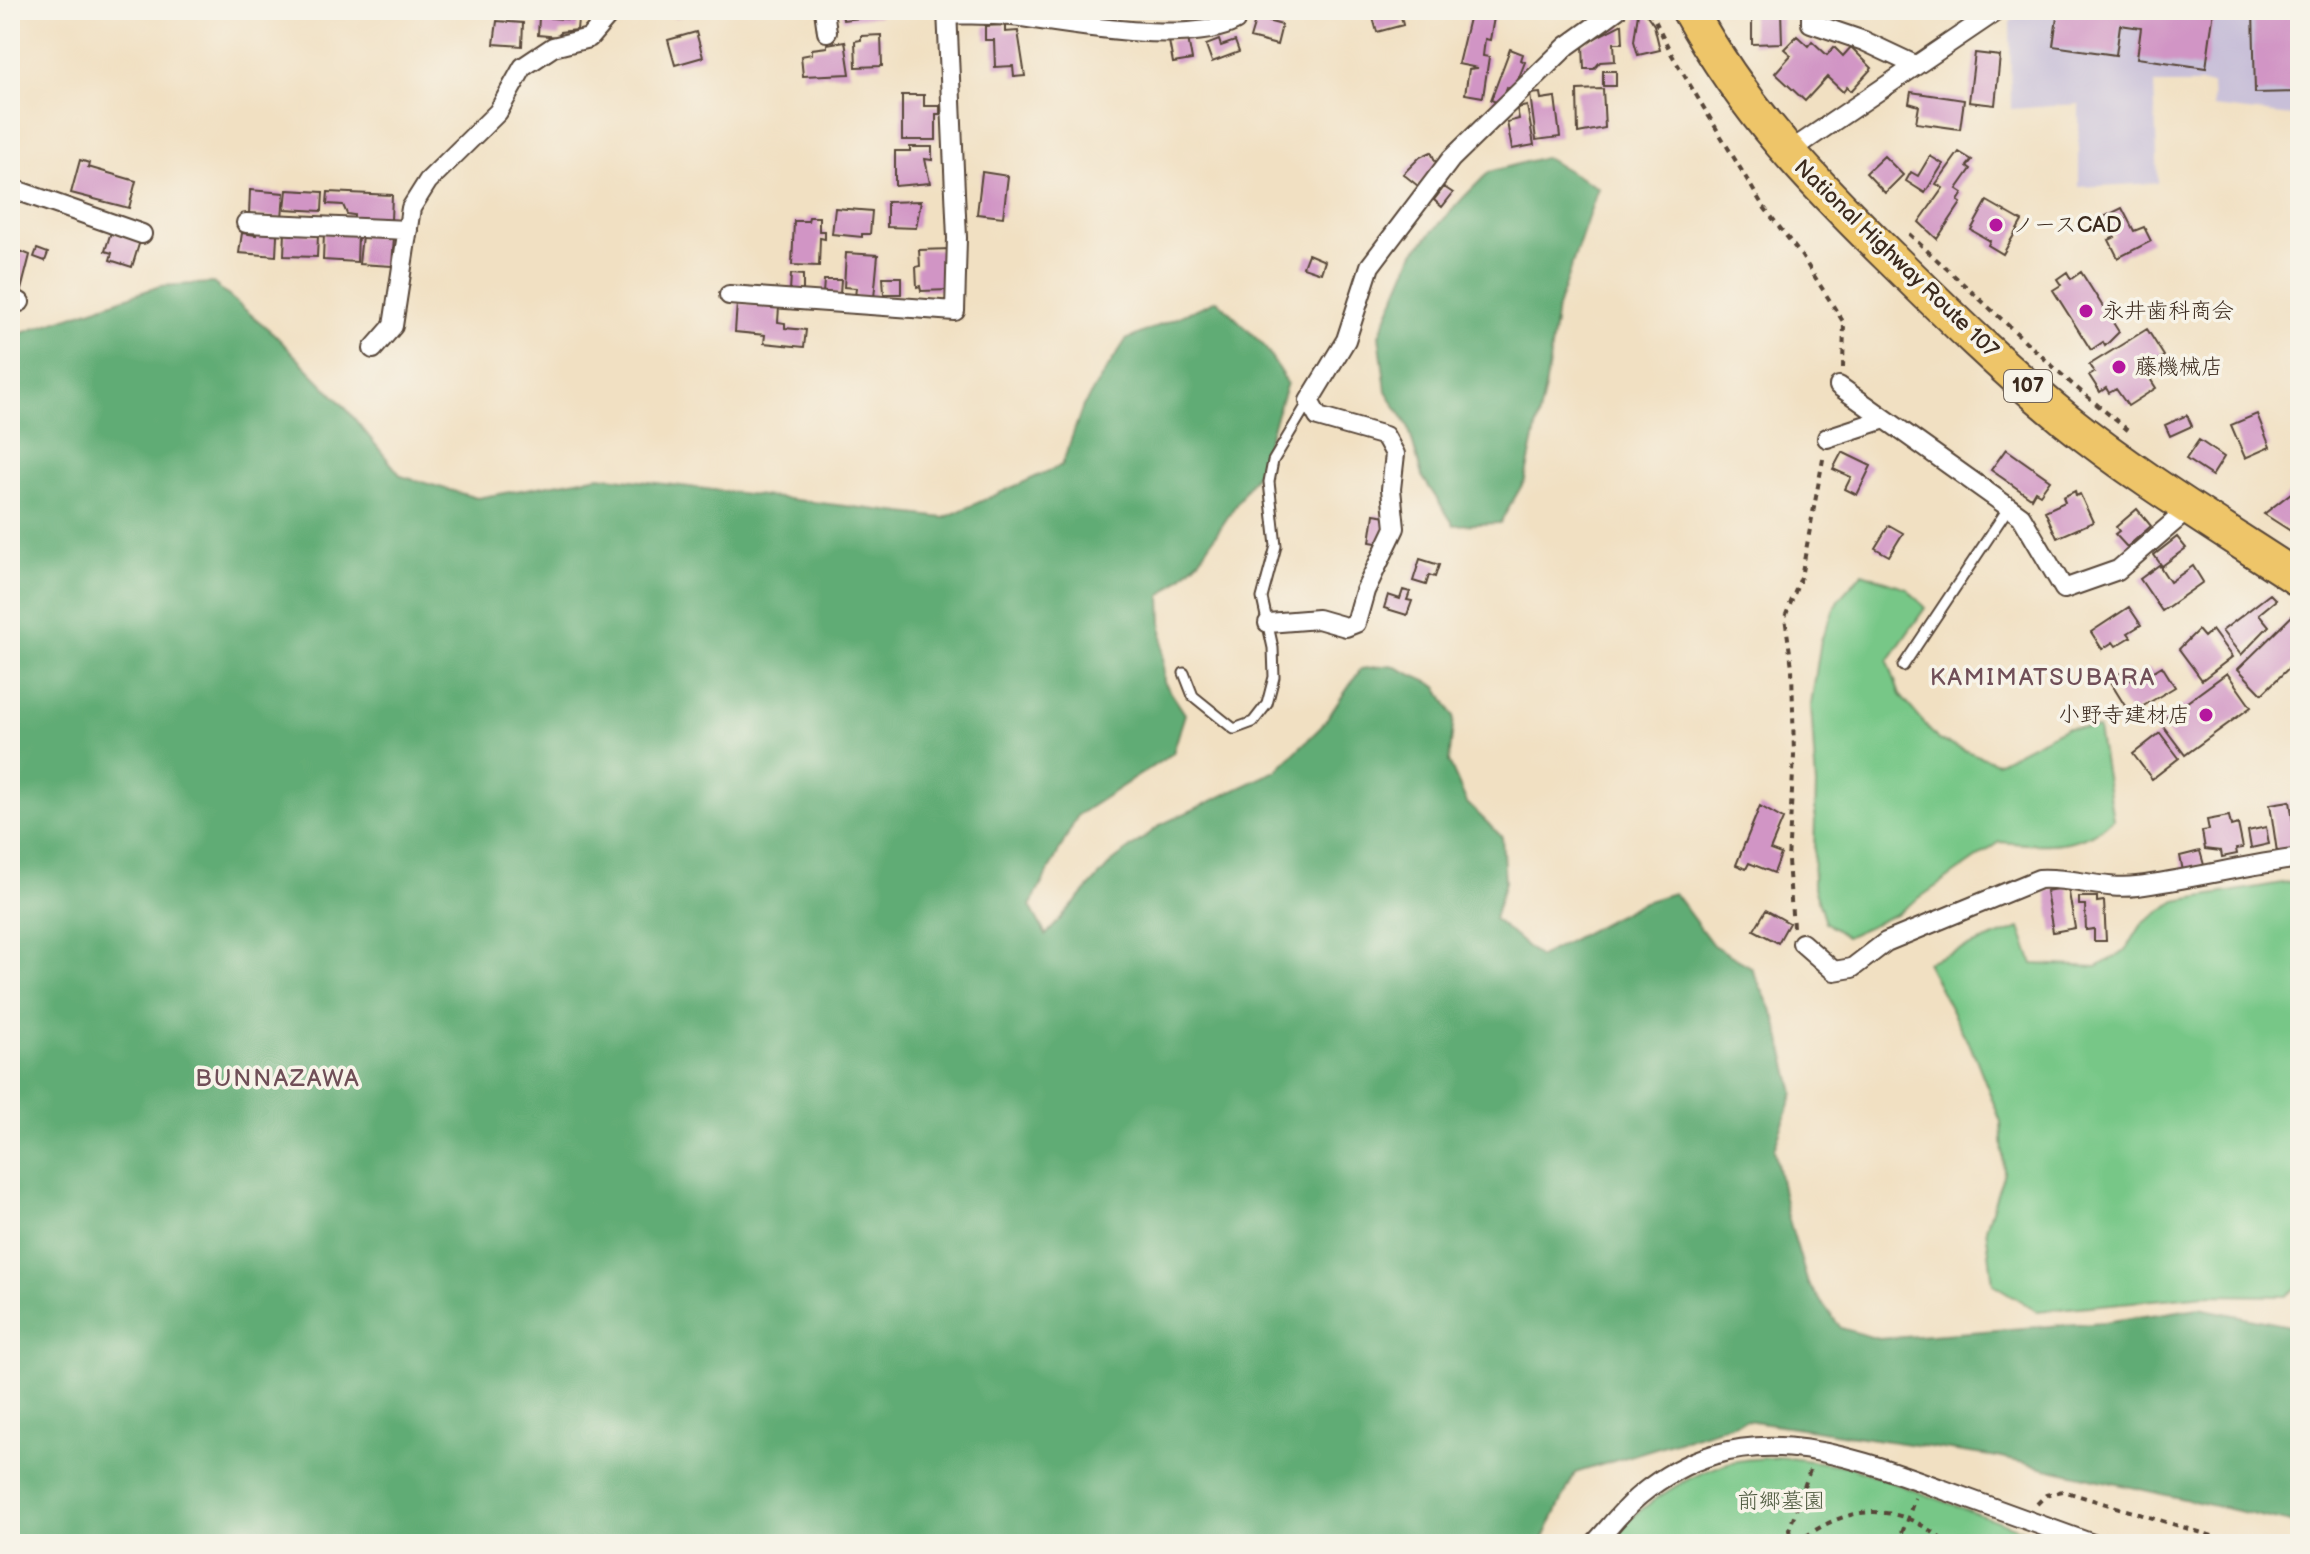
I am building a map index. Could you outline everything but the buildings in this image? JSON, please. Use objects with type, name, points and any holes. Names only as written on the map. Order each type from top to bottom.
[{"type":"highway","name":"National Highway Route 107","points":[[1689,10],[1729,80],[1787,153],[1950,315],[2065,419],[2190,508],[2300,580]]},
{"type":"street","points":[[373,349],[393,326],[411,208],[428,181],[498,112],[523,67],[553,47],[589,38],[613,10]]},
{"type":"street","points":[[824,10],[827,32]]},
{"type":"street","points":[[729,295],[955,311],[957,238],[947,12],[1022,17],[1046,24],[1138,32],[1223,28],[1235,21],[1235,10]]},
{"type":"street","points":[[1268,623],[1318,619],[1346,627],[1356,623],[1365,591],[1395,528],[1391,489],[1395,454],[1385,436],[1318,417],[1309,401],[1346,340],[1370,266],[1451,159],[1567,46],[1617,10]]},
{"type":"street","points":[[1811,10],[1811,23],[1864,41],[1915,65]]},
{"type":"street","points":[[1787,153],[1998,10]]},
{"type":"street","points":[[10,188],[142,234]]},
{"type":"street","points":[[246,223],[408,230]]},
{"type":"street","points":[[1839,386],[2021,516],[2064,589],[2118,570],[2190,508]]},
{"type":"street","points":[[1827,438],[1885,419]]},
{"type":"street","points":[[1802,943],[1834,971],[1852,968],[1886,942],[2039,879],[2059,878],[2106,887],[2136,886],[2226,868],[2300,858]]},
{"type":"street","points":[[1594,1544],[1640,1495],[1685,1468],[1730,1450],[1790,1446],[1842,1453],[2093,1544]]},
{"type":"lane","points":[[1184,673],[1193,696],[1215,718],[1234,729],[1253,722],[1267,704],[1274,677],[1262,598],[1276,546],[1269,482],[1273,461],[1309,401]]},
{"type":"lane","points":[[1903,666],[2009,507]]},
{"type":"path","points":[[1650,10],[1672,55],[1763,206],[1801,255],[1844,323],[1845,356],[1839,386]]},
{"type":"path","points":[[1902,228],[2072,384],[2131,433]]},
{"type":"path","points":[[1802,943],[1793,932],[1788,861],[1794,741],[1792,667],[1785,617],[1801,577],[1827,438]]},
{"type":"path","points":[[1817,1450],[1789,1530],[1794,1544],[1820,1525],[1852,1513],[1886,1512],[1918,1522],[1947,1544]]},
{"type":"path","points":[[1898,1544],[1921,1482]]},
{"type":"path","points":[[2014,1544],[2024,1519],[2046,1495],[2063,1491],[2239,1544]]},
{"type":"shaded area","points":[[2025,10],[2300,10],[2300,117],[2213,107],[2212,84],[2154,84],[2158,183],[2079,187],[2079,104],[2011,109],[2010,22]]},
{"type":"green space","points":[[1544,157],[1598,188],[1557,308],[1546,383],[1525,480],[1500,523],[1454,525],[1422,476],[1408,426],[1386,391],[1379,335],[1414,252],[1464,197],[1489,172]]},
{"type":"green space","points":[[213,283],[273,333],[344,406],[401,476],[477,498],[599,476],[944,518],[1062,465],[1083,406],[1126,340],[1217,300],[1264,346],[1287,383],[1258,471],[1200,559],[1161,596],[1164,682],[1185,714],[1173,753],[1078,815],[1030,906],[1046,935],[1112,862],[1162,824],[1276,771],[1321,727],[1361,669],[1391,665],[1437,686],[1454,717],[1449,762],[1467,803],[1502,837],[1505,882],[1494,919],[1539,957],[1641,903],[1674,893],[1713,945],[1751,967],[1776,1019],[1794,1093],[1774,1149],[1787,1213],[1808,1284],[1841,1328],[1878,1339],[2104,1322],[2199,1308],[2300,1328],[2300,1525],[1997,1457],[1746,1420],[1575,1473],[1541,1544],[10,1544],[10,337],[160,286]]},
{"type":"green space","points":[[1862,573],[1907,588],[1925,608],[1888,661],[1900,695],[1938,740],[1997,763],[2066,727],[2098,729],[2113,819],[2101,829],[2074,841],[2045,844],[2000,842],[1896,914],[1846,937],[1825,922],[1813,884],[1816,786],[1811,705],[1821,640],[1838,600]]},
{"type":"green space","points":[[2300,880],[2300,1285],[2286,1296],[2206,1295],[2037,1311],[1993,1284],[1986,1228],[2004,1172],[2001,1122],[1975,1056],[1926,962],[2020,928],[2033,964],[2097,967],[2126,950],[2142,924],[2176,901]]},
{"type":"green space","name":"前郷墓園","points":[[1781,1457],[1848,1466],[2060,1544],[1606,1544],[1645,1507],[1691,1478],[1732,1462]]},
{"type":"place","name":"ノースCAD","points":[[1996,225]]},
{"type":"place","name":"永井歯科商会","points":[[2086,311]]},
{"type":"place","name":"藤機械店","points":[[2119,367]]},
{"type":"place","name":"小野寺建材店","points":[[2206,715]]},
{"type":"district","name":"KAMIMATSUBARA","points":[[2043,677]]},
{"type":"district","name":"BUNNAZAWA","points":[[278,1078]]}]
